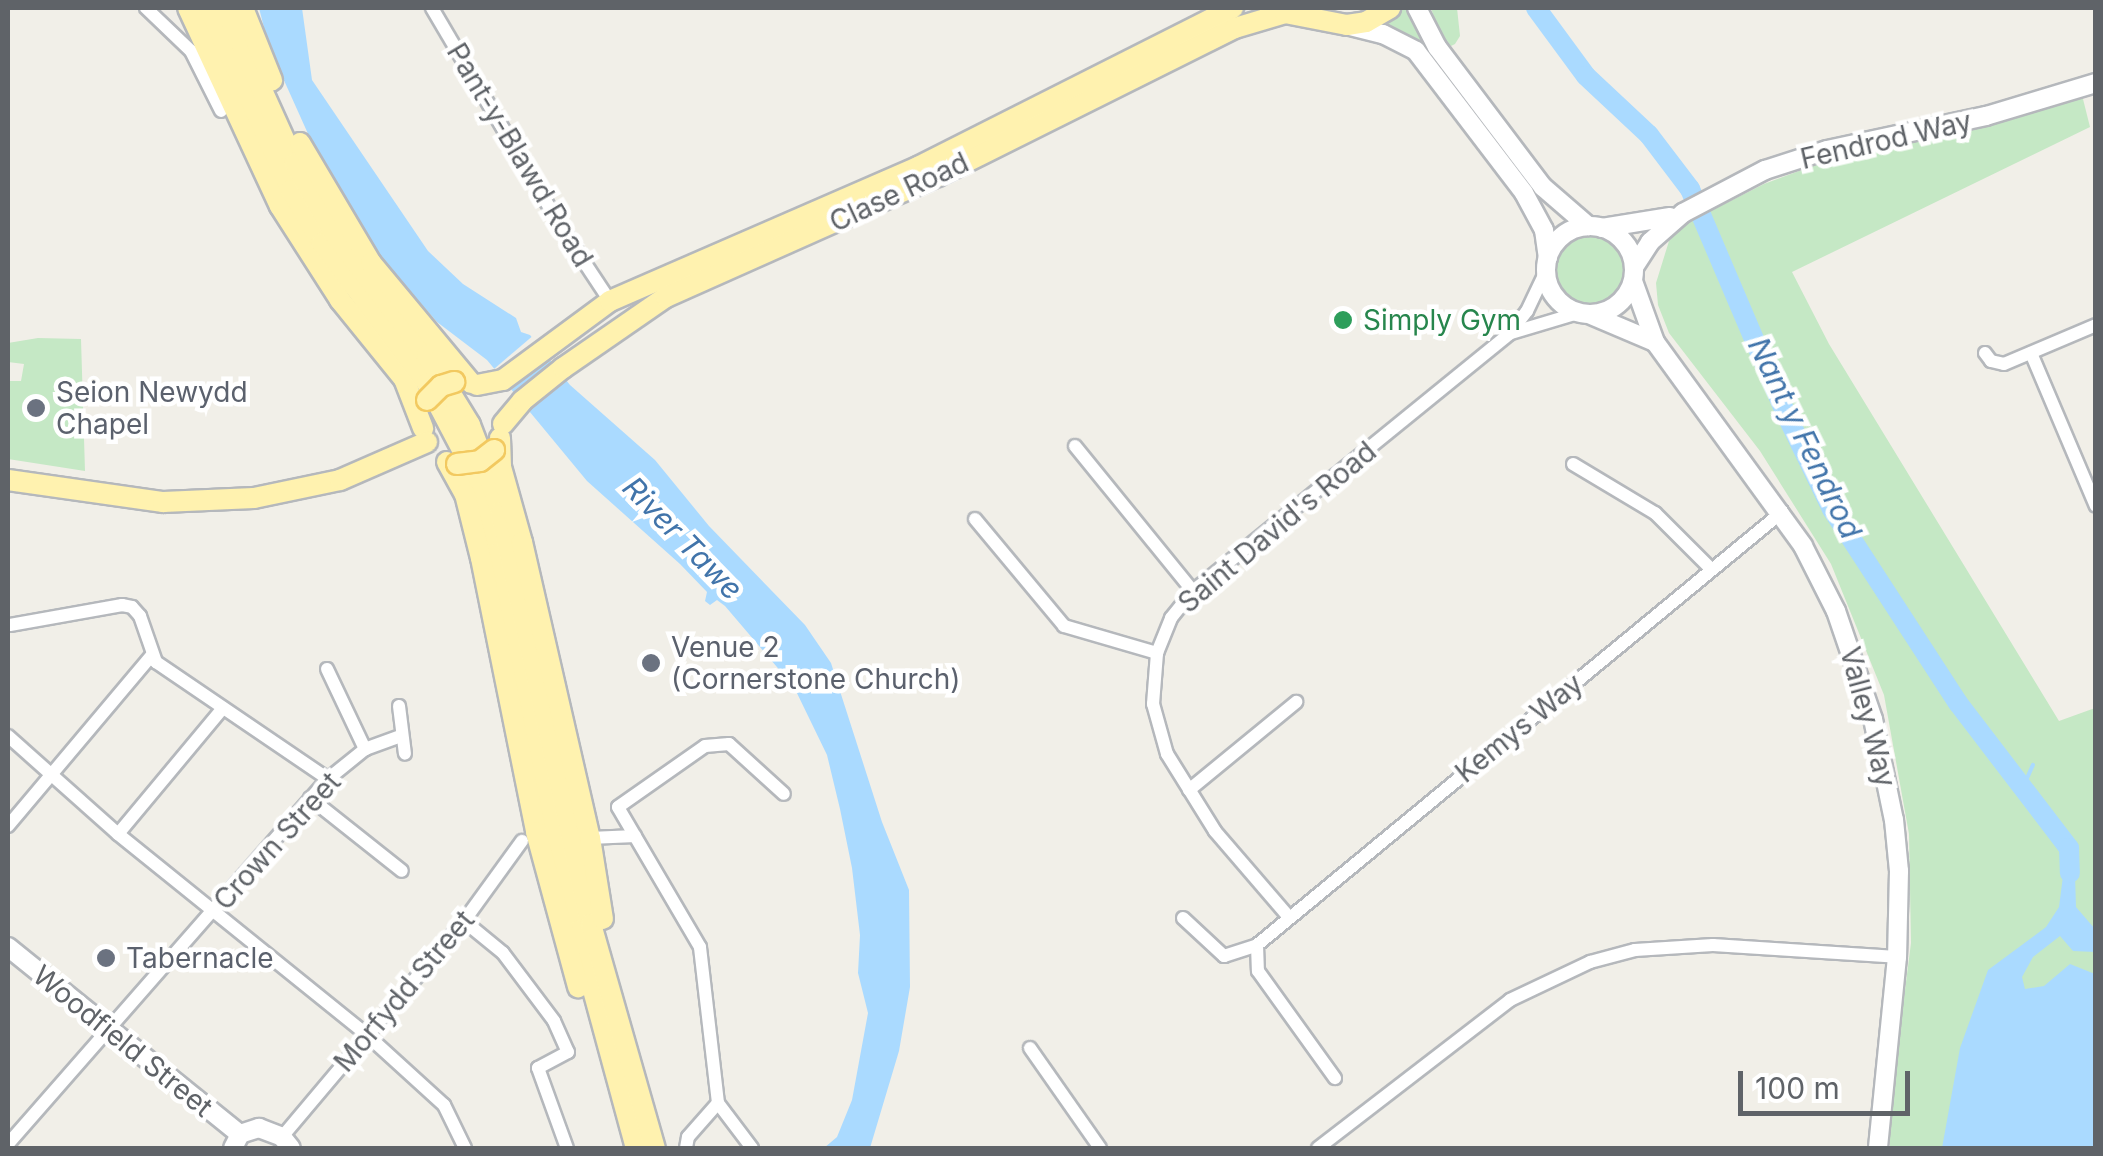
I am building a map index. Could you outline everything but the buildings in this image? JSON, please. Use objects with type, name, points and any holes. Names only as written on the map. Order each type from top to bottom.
[{"type":"main road","points":[[188,8],[280,206],[340,300],[404,378],[425,436],[452,463],[465,494],[536,832],[563,936],[579,992],[614,1043]]},
{"type":"main road","points":[[208,8],[299,203],[349,282],[427,382],[468,461],[495,554],[614,1043],[655,1148]]},
{"type":"main road","points":[[225,8],[324,216],[360,271],[427,355],[462,410],[482,456],[501,512],[636,1148]]},
{"type":"main road","points":[[242,8],[298,139],[345,224],[371,263],[467,383],[492,396],[501,467],[590,838],[614,1043]]},
{"type":"main road","name":"Clase Road","points":[[467,383],[503,380],[610,301],[918,167],[1234,8]]},
{"type":"main road","points":[[1301,8],[1322,21]]},
{"type":"main road","points":[[1347,25],[1366,22],[1390,8]]},
{"type":"main road","name":"Clase Road","points":[[499,437],[522,401],[666,297],[938,176],[1235,28],[1285,13],[1347,25]]},
{"type":"main road","points":[[425,436],[426,400],[441,386],[467,383]]},
{"type":"main road","points":[[8,480],[162,502],[254,498],[340,480],[425,436]]},
{"type":"main road","points":[[452,463],[480,460],[499,437]]},
{"type":"street","points":[[146,8],[191,51],[220,111]]},
{"type":"street","name":"Pant-y-Blawd Road","points":[[432,8],[559,224],[610,301]]},
{"type":"street","points":[[1347,25],[1383,34],[1416,52],[1524,192],[1538,215],[1555,297],[1584,314],[1620,302],[1634,274],[1620,238],[1595,227],[1543,188],[1436,47],[1417,8]]},
{"type":"street","name":"Fendrod Way","points":[[1634,274],[1650,242],[1683,213],[1765,170],[1827,150],[1986,116],[2096,83]]},
{"type":"street","name":"Fendrod Way","points":[[1595,227],[1652,223],[1683,213]]},
{"type":"street","points":[[1547,264],[1567,232],[1595,227]]},
{"type":"street","name":"Saint David's Road","points":[[1288,916],[1215,830],[1167,754],[1153,704],[1157,653],[1171,618],[1193,592],[1509,334],[1527,312],[1547,264]]},
{"type":"street","name":"Valley Way","points":[[1634,274],[1655,342],[1782,512],[1822,581],[1873,719],[1894,820],[1897,957],[1878,1148]]},
{"type":"street","name":"Saint David's Road","points":[[1509,334],[1584,314]]},
{"type":"street","name":"Valley Way","points":[[1584,314],[1655,342]]},
{"type":"street","points":[[1986,353],[1991,361],[2004,364],[2096,326]]},
{"type":"street","points":[[2031,353],[2096,506]]},
{"type":"street","points":[[1075,446],[1193,592]]},
{"type":"street","points":[[1573,464],[1655,513],[1712,570]]},
{"type":"street","name":"Kemys Way","points":[[1257,945],[1782,512]]},
{"type":"street","points":[[975,519],[1064,626],[1157,653]]},
{"type":"street","points":[[10,625],[122,605],[132,607],[140,616],[152,656],[328,779]]},
{"type":"street","points":[[8,826],[152,656]]},
{"type":"street","points":[[327,669],[365,749]]},
{"type":"street","points":[[1188,790],[1296,702]]},
{"type":"street","points":[[399,706],[405,754]]},
{"type":"street","points":[[118,834],[224,708]]},
{"type":"street","points":[[8,736],[118,834],[216,908],[368,1036],[444,1105],[465,1148]]},
{"type":"street","name":"Crown Street","points":[[8,1144],[328,779],[365,749],[401,736]]},
{"type":"street","points":[[752,1148],[718,1103],[700,948],[618,807],[704,746],[729,744],[784,794]]},
{"type":"street","points":[[310,798],[402,871]]},
{"type":"street","points":[[590,838],[634,836]]},
{"type":"street","name":"Morfydd Street","points":[[287,1143],[522,841]]},
{"type":"street","points":[[1183,918],[1224,956],[1257,945],[1258,971],[1335,1078]]},
{"type":"street","points":[[464,920],[503,954],[554,1021],[568,1052],[538,1068],[567,1148]]},
{"type":"street","points":[[1318,1148],[1510,1000],[1590,962],[1635,950],[1713,945],[1897,957]]},
{"type":"street","name":"Woodfield Street","points":[[8,947],[108,1027],[236,1141]]},
{"type":"street","points":[[1030,1048],[1100,1148]]},
{"type":"street","points":[[686,1148],[688,1137],[718,1103]]},
{"type":"street","points":[[236,1141],[258,1128],[287,1143]]},
{"type":"green space","points":[[1403,8],[1411,8],[1429,54],[1377,25]]},
{"type":"green space","points":[[1431,8],[1457,8],[1460,36],[1455,44],[1451,46],[1439,32]]},
{"type":"green space","points":[[2082,95],[2090,127],[1792,272],[1829,344],[2059,721],[2095,708],[2095,1148],[1890,1148],[1890,1107],[1911,943],[1909,834],[1884,695],[1831,564],[1760,451],[1669,333],[1658,305],[1656,283],[1669,241],[1683,225],[1764,184],[1845,154],[1935,137]]},
{"type":"green space","points":[[1594,230],[1621,241],[1632,268],[1621,295],[1594,306],[1567,295],[1556,268],[1567,241]]},
{"type":"green space","points":[[38,338],[81,339],[85,471],[8,459],[8,381],[21,381],[24,364],[8,362],[8,343]]},
{"type":"water","name":"River Tawe","points":[[259,8],[302,8],[312,80],[428,251],[463,284],[516,318],[521,332],[530,335],[570,385],[655,460],[709,526],[805,625],[831,663],[882,822],[909,890],[910,987],[899,1051],[870,1148],[824,1148],[837,1137],[852,1100],[868,1013],[858,973],[860,935],[840,809],[827,755],[794,687],[725,606],[717,600],[710,605],[705,601],[707,592],[680,564],[587,481],[487,360],[437,322],[375,251],[327,176],[269,47]]},
{"type":"water","points":[[2075,875],[2076,907],[2095,929],[2095,952],[2073,951],[2060,936],[2033,957],[2022,977],[2025,989],[2044,986],[2070,964],[2095,974],[2095,1148],[1942,1148],[1960,1048],[1988,970],[2046,927],[2059,907],[2063,876]]},
{"type":"pier","points":[[535,334],[552,355],[511,390],[494,369]]},
{"type":"waterway","name":"Nant y Fendrod","points":[[1536,8],[1586,76],[1649,135],[1690,189],[1786,414],[1832,509],[1958,703],[2069,848],[2070,873]]},
{"type":"waterway","points":[[2024,785],[2033,765]]},
{"type":"place","name":"Simply Gym","points":[[1343,320]]},
{"type":"place","name":"Seion Newydd Chapel","points":[[36,408]]},
{"type":"place","name":"Venue 2 (Cornerstone Church)","points":[[651,663]]},
{"type":"place","name":"Tabernacle","points":[[106,958]]}]
